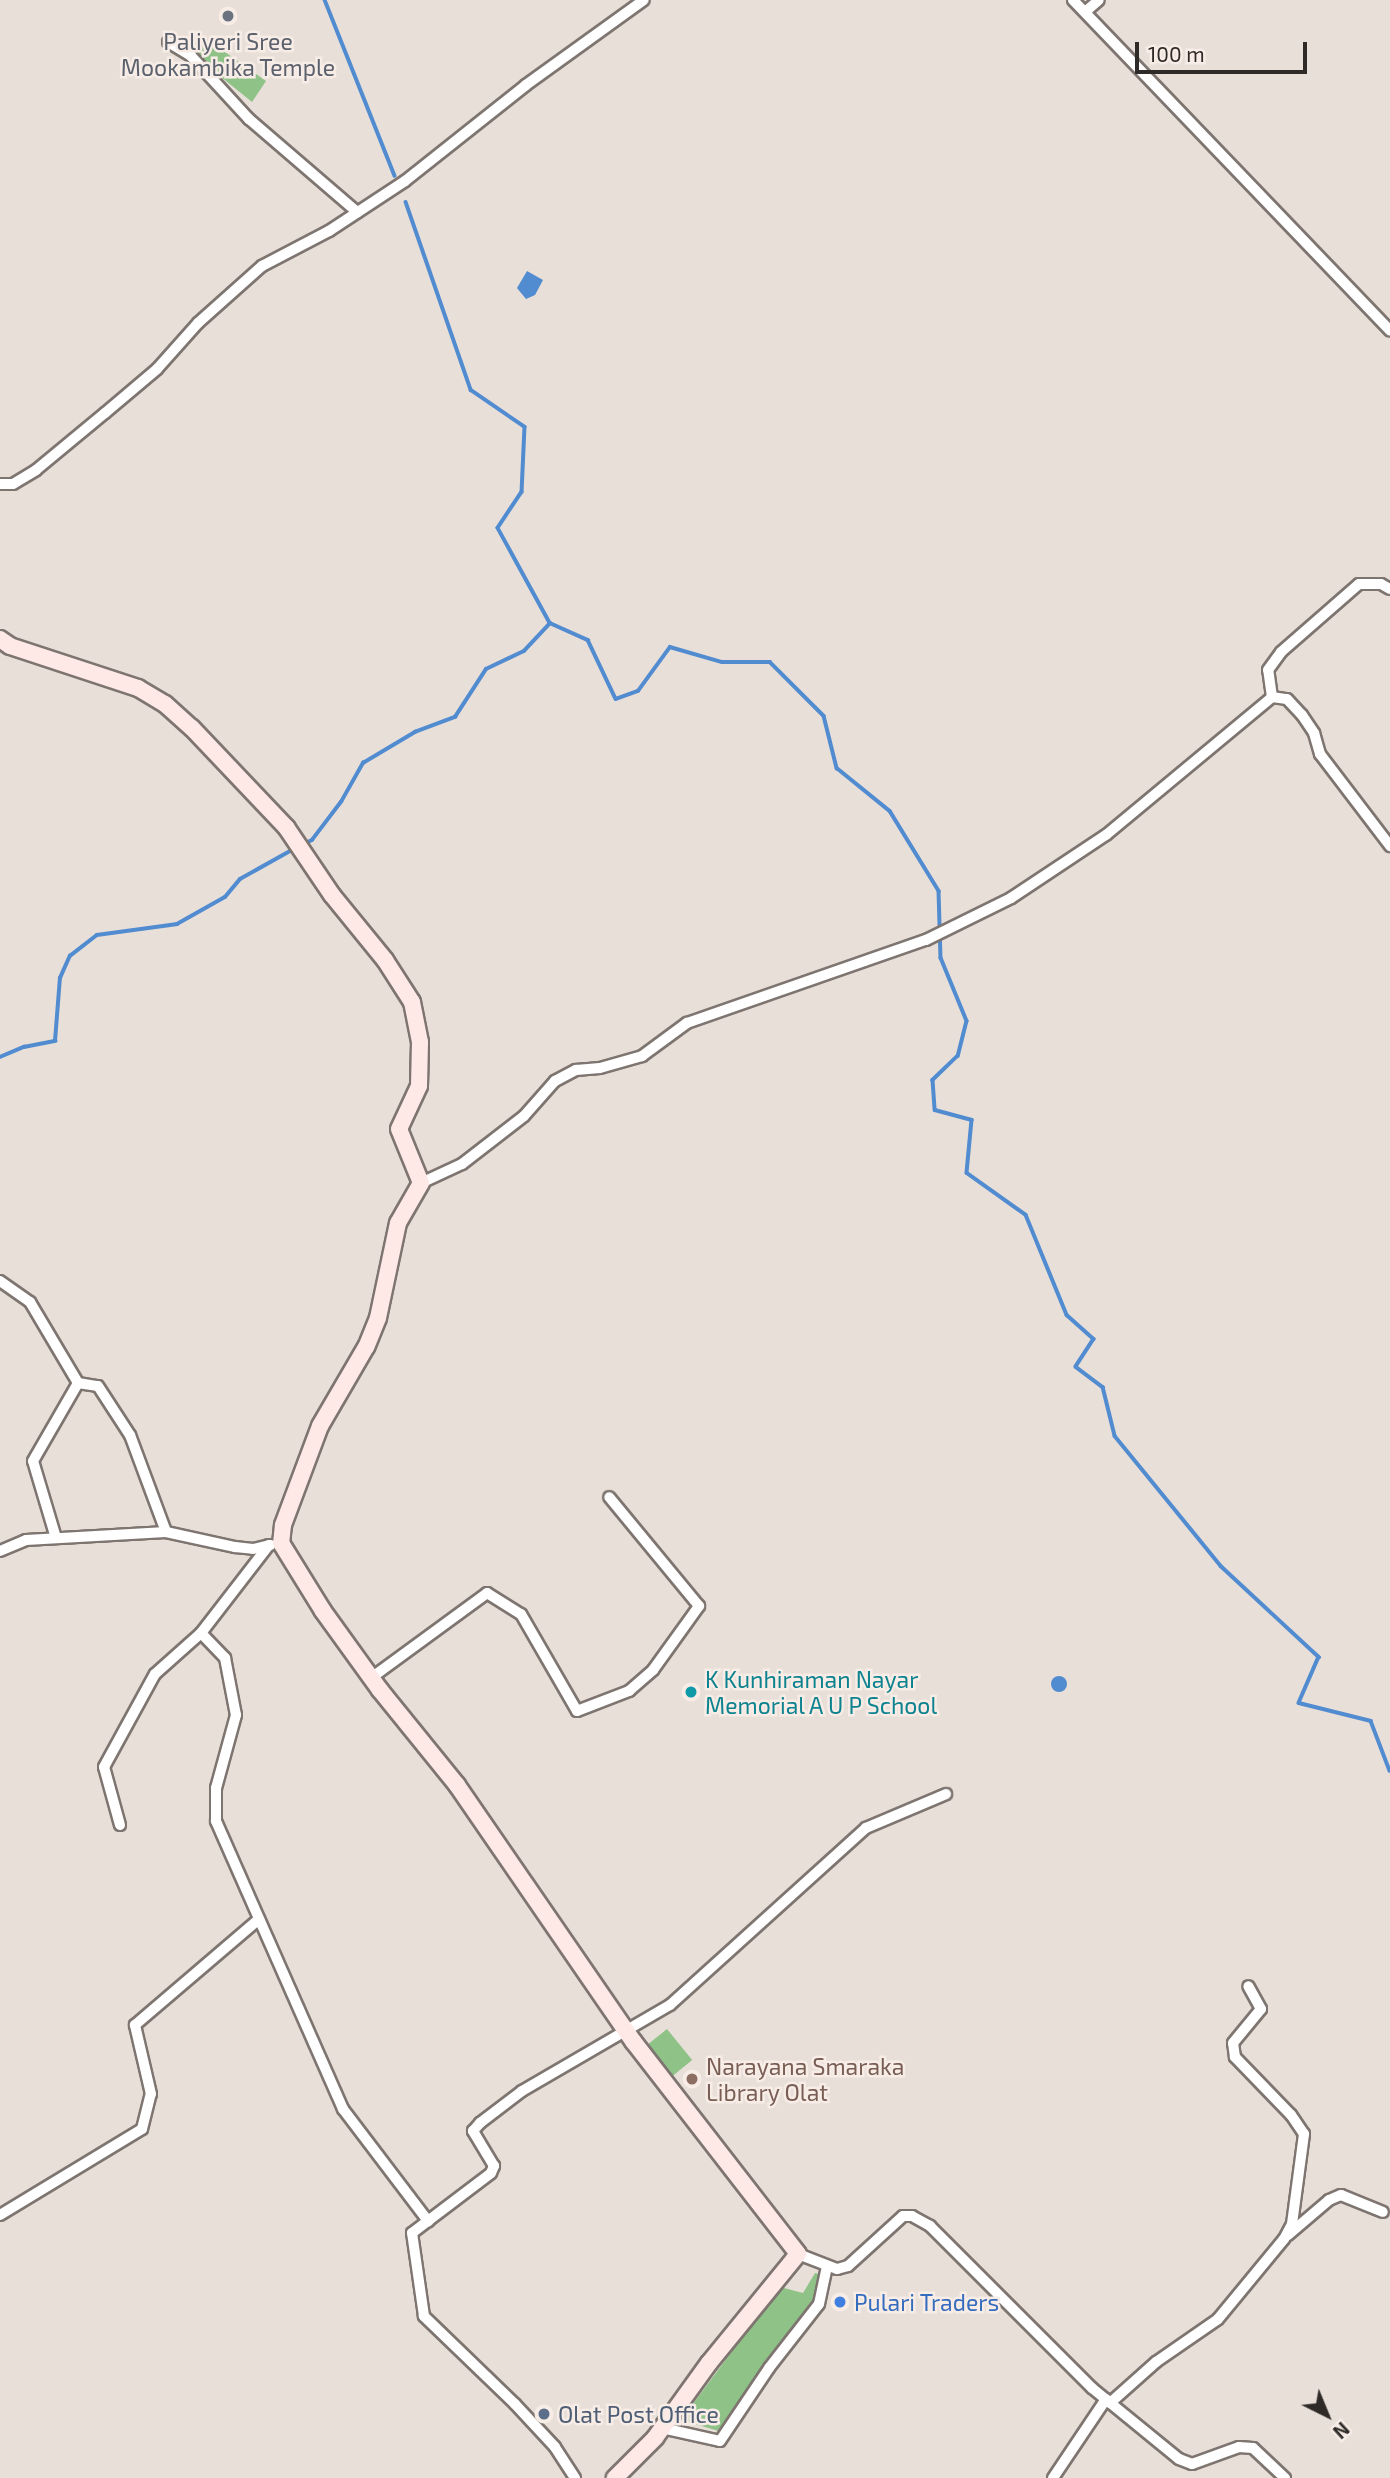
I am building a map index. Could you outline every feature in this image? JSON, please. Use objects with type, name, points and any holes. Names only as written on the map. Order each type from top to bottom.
[{"type":"street","points":[[0,484],[13,484],[36,470],[105,413],[156,369],[198,323],[261,266],[357,212],[405,181],[526,85],[643,0]]},
{"type":"street","points":[[1073,0],[1390,330]]},
{"type":"street","points":[[1085,12],[1098,0]]},
{"type":"street","points":[[168,42],[191,56],[249,119],[357,212]]},
{"type":"street","points":[[1272,696],[1268,670],[1280,652],[1359,584],[1381,584],[1390,589]]},
{"type":"street","points":[[0,639],[10,646],[120,680],[165,704],[227,763],[294,839],[332,895],[385,960],[412,1002],[421,1042],[419,1086],[399,1129],[421,1183]]},
{"type":"street","points":[[1272,696],[1287,699],[1302,715],[1314,733],[1320,754],[1390,846]]},
{"type":"street","points":[[120,1825],[104,1767],[155,1674],[201,1633],[275,1544],[320,1426],[366,1347],[378,1318],[398,1223],[421,1183],[462,1164],[524,1116],[555,1081],[576,1070],[600,1068],[642,1056],[687,1024],[933,936],[1011,898],[1072,860],[1203,752],[1231,734],[1272,696]]},
{"type":"street","points":[[0,1281],[30,1302],[78,1383]]},
{"type":"street","points":[[78,1383],[98,1385],[130,1435],[166,1532]]},
{"type":"street","points":[[56,1538],[33,1461],[78,1383]]},
{"type":"street","points":[[371,1678],[487,1593],[521,1614],[577,1711],[629,1691],[653,1670],[699,1606],[609,1497]]},
{"type":"street","points":[[2,1546],[26,1540],[166,1532],[235,1547],[275,1544]]},
{"type":"street","points":[[275,1544],[371,1678],[457,1785],[626,2030],[798,2254],[827,2267],[837,2269],[848,2266],[887,2227],[903,2216],[912,2216],[930,2226],[1108,2401],[1186,2462],[1192,2464],[1239,2447],[1253,2448],[1285,2478]]},
{"type":"street","points":[[201,1633],[225,1658],[236,1715],[216,1788],[216,1821],[343,2109],[428,2221]]},
{"type":"street","points":[[576,2478],[555,2447],[515,2404],[424,2316],[412,2233],[491,2174],[494,2166],[473,2131],[480,2123],[522,2091],[670,2005],[866,1828],[946,1794]]},
{"type":"street","points":[[0,2215],[142,2129],[150,2094],[135,2025],[259,1919]]},
{"type":"street","points":[[1248,1986],[1261,2009],[1233,2043],[1236,2057],[1291,2115],[1304,2134],[1292,2224],[1284,2239]]},
{"type":"street","points":[[1053,2478],[1108,2401],[1156,2362],[1218,2319],[1284,2239],[1329,2200],[1341,2195],[1383,2211]]},
{"type":"street","points":[[615,2478],[662,2428],[709,2363],[798,2254]]},
{"type":"street","points":[[662,2428],[720,2441],[769,2368],[820,2304],[827,2267]]},
{"type":"green space","points":[[201,35],[266,81],[252,102],[189,51]]},
{"type":"green space","points":[[667,2029],[692,2060],[672,2076],[647,2045]]},
{"type":"green space","points":[[815,2273],[820,2274],[820,2284],[815,2301],[722,2432],[681,2420],[776,2292],[784,2288],[803,2293]]},
{"type":"water","points":[[527,271],[543,280],[535,295],[526,299],[517,288]]},
{"type":"water","points":[[1056,1676],[1062,1676],[1067,1684],[1065,1690],[1056,1692],[1051,1687],[1051,1681]]},
{"type":"waterway","points":[[325,0],[395,176]]},
{"type":"waterway","points":[[406,202],[471,390],[525,427],[522,492],[498,528],[550,623],[588,640],[616,699],[638,691],[670,647],[722,662],[770,662],[824,716],[837,768],[890,811],[939,891],[941,958],[967,1021],[958,1056],[933,1080],[935,1110],[972,1120],[967,1173],[1026,1215],[1067,1315],[1094,1339],[1076,1367],[1103,1387],[1115,1436],[1221,1566],[1319,1657],[1299,1703],[1371,1721],[1390,1771]]},
{"type":"waterway","points":[[304,844],[312,840],[341,802],[363,763],[415,732],[455,717],[486,669],[524,651],[550,623]]},
{"type":"waterway","points":[[0,1057],[24,1047],[55,1041],[60,978],[70,956],[97,935],[177,924],[225,897],[240,879],[294,849]]},
{"type":"place","name":"Paliyeri Sree Mookambika Temple","points":[[228,16]]},
{"type":"place","name":"K Kunhiraman Nayar Memorial A U P School","points":[[691,1692]]},
{"type":"place","name":"Narayana Smaraka Library Olat","points":[[692,2079]]},
{"type":"place","name":"Pulari Traders","points":[[840,2302]]},
{"type":"place","name":"Olat Post Office","points":[[544,2414]]}]
